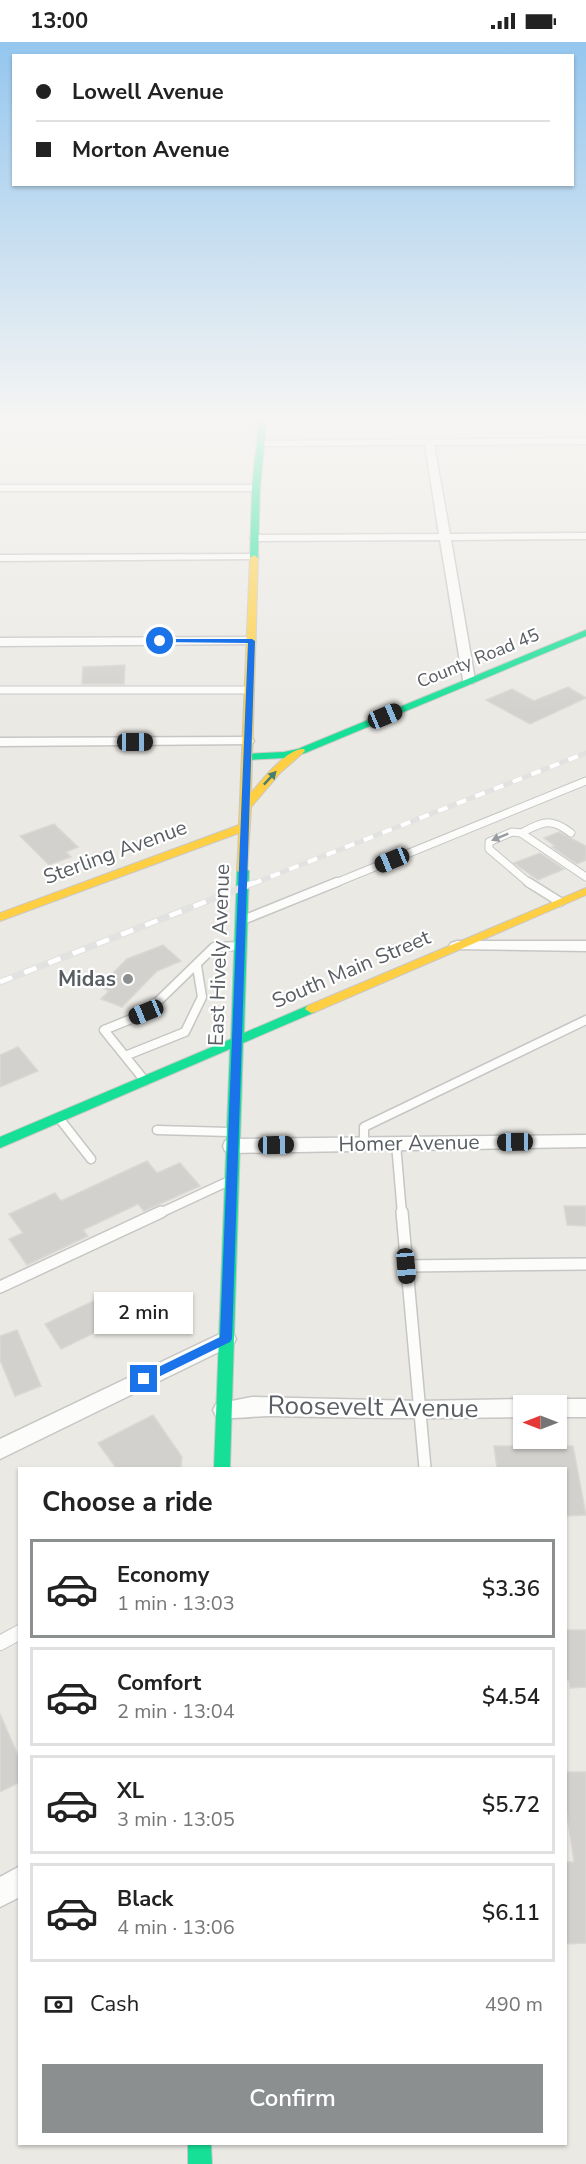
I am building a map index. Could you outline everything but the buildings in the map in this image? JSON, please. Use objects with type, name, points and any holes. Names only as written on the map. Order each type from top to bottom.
[{"type":"street","name":"East Hively Avenue","points":[[222,1467],[255,517]]},
{"type":"street","points":[[442,517],[469,680]]},
{"type":"street","points":[[255,538],[586,536]]},
{"type":"street","points":[[0,558],[254,558]]},
{"type":"street","name":"County Road 45","points":[[247,757],[284,756],[301,751],[586,633]]},
{"type":"street","points":[[0,642],[252,641]]},
{"type":"street","points":[[0,742],[247,741]]},
{"type":"street","points":[[244,808],[276,771],[301,751]]},
{"type":"street","name":"Sterling Avenue","points":[[0,917],[244,827]]},
{"type":"street","name":"South Main Street","points":[[0,1143],[586,891]]},
{"type":"street","points":[[457,946],[586,946]]},
{"type":"street","name":"Homer Avenue","points":[[233,1139],[364,1144],[586,1141]]},
{"type":"street","points":[[0,1450],[226,1339]]},
{"type":"street","name":"Roosevelt Avenue","points":[[224,1410],[252,1406],[419,1410],[513,1408]]},
{"type":"street","points":[[567,1408],[586,1408]]},
{"type":"street","points":[[0,1893],[18,1881]]},
{"type":"street","points":[[200,2145],[200,2164]]},
{"type":"lane","points":[[0,690],[249,690]]},
{"type":"lane","points":[[241,921],[586,781]]},
{"type":"lane","points":[[521,833],[547,820],[557,822],[571,833]]},
{"type":"lane","points":[[560,902],[520,875],[489,849],[489,842],[512,832],[521,833],[586,878]]},
{"type":"lane","points":[[145,1081],[104,1030],[146,1012],[197,966],[214,947],[240,946]]},
{"type":"lane","points":[[125,1056],[185,1032],[202,997],[197,966]]},
{"type":"lane","points":[[364,1144],[364,1127],[586,1020]]},
{"type":"lane","points":[[58,1118],[91,1159]]},
{"type":"lane","points":[[157,1130],[233,1139]]},
{"type":"lane","points":[[396,1144],[425,1467]]},
{"type":"lane","points":[[0,1287],[231,1180]]},
{"type":"lane","points":[[406,1266],[586,1264]]},
{"type":"lane","points":[[0,1643],[18,1633]]},
{"type":"railway","points":[[252,884],[586,753]]},
{"type":"railway","points":[[0,982],[256,882]]},
{"type":"traffic: fast","points":[[254,558],[255,517]]},
{"type":"traffic: fast","points":[[247,757],[284,755],[301,751],[586,633]]},
{"type":"traffic: fast","points":[[222,1467],[243,871]]},
{"type":"traffic: fast","points":[[0,1143],[311,1009]]},
{"type":"traffic: fast","points":[[200,2145],[200,2164]]},
{"type":"traffic: slow","points":[[243,871],[254,558]]},
{"type":"traffic: slow","points":[[244,808],[276,771],[300,751]]},
{"type":"traffic: slow","points":[[0,917],[244,827]]},
{"type":"traffic: slow","points":[[311,1009],[586,891]]},
{"type":"place","name":"Midas","points":[[128,979]]},
{"type":"route","points":[[144,1379],[226,1339],[252,641],[160,641]]}]
